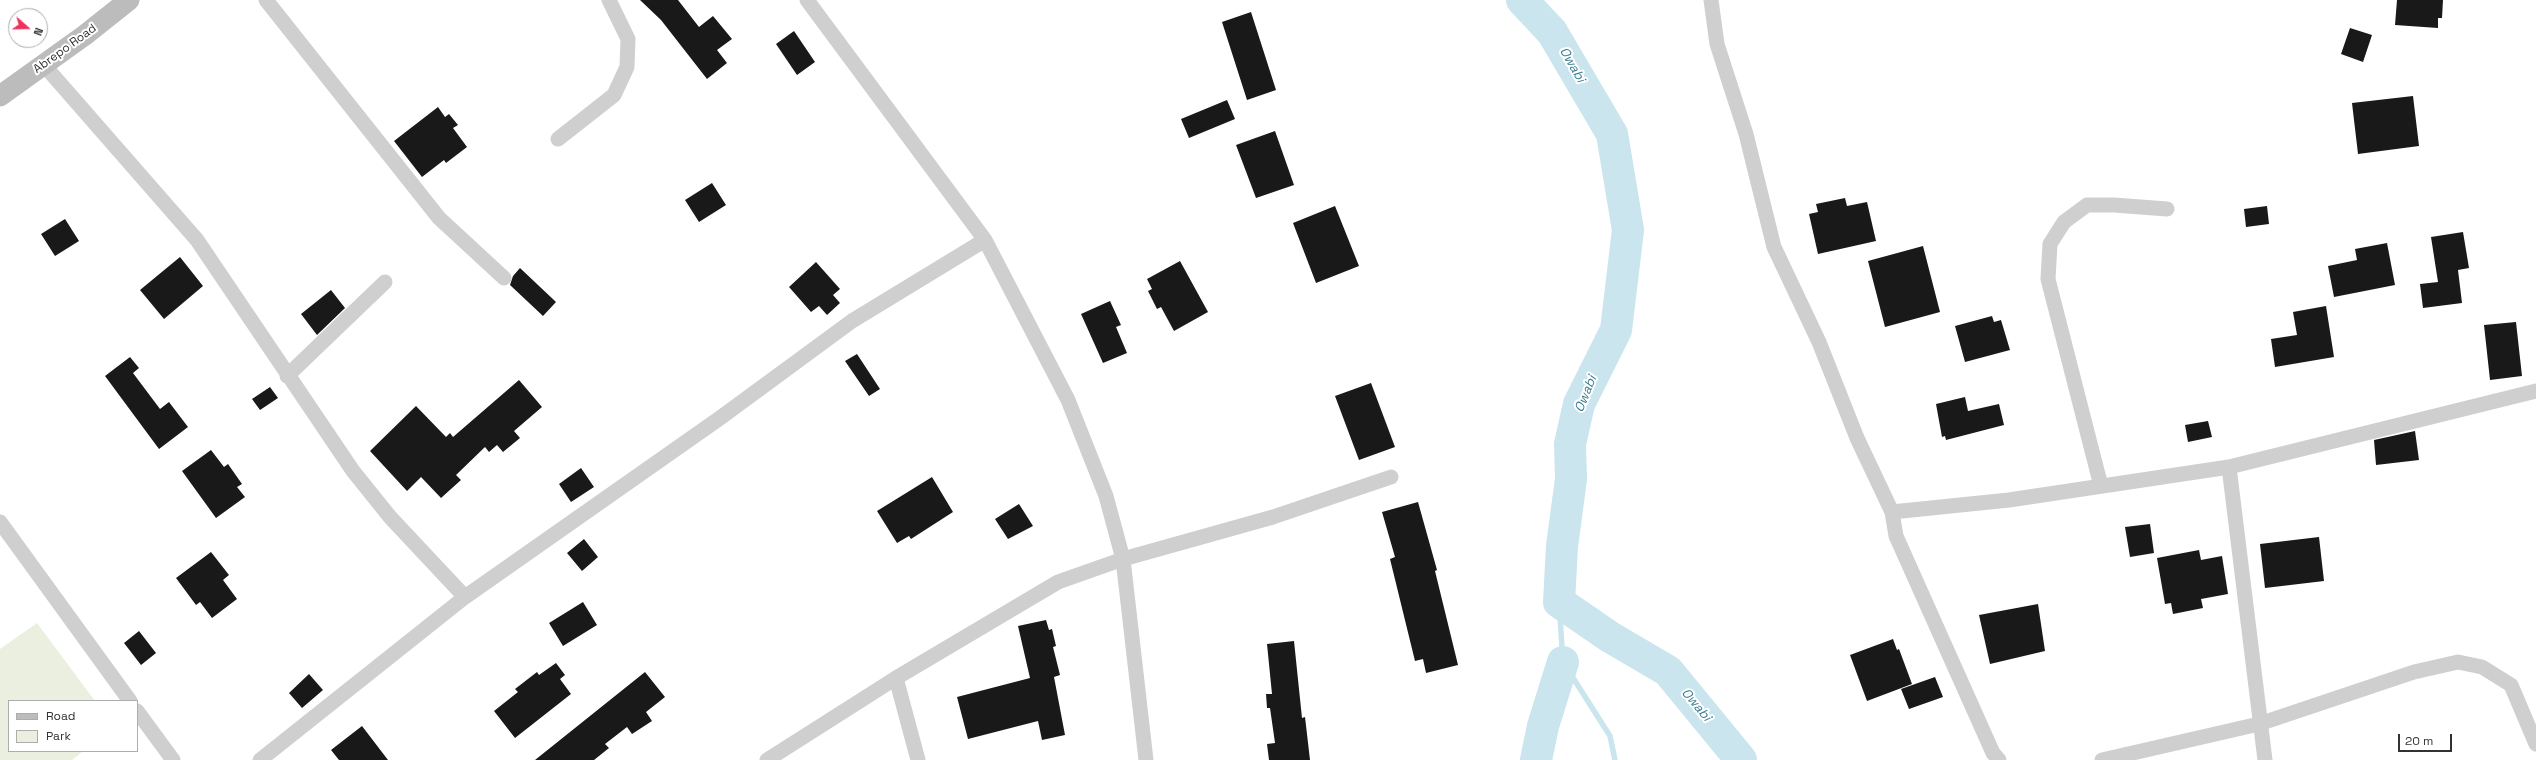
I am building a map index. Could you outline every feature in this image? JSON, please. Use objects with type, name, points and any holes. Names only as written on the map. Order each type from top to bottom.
[{"type":"main road","name":"Abrepo Road","points":[[0,96],[44,65],[129,0]]},
{"type":"street","points":[[266,0],[439,218],[504,278]]},
{"type":"street","points":[[558,139],[614,95],[628,67],[628,39],[609,0]]},
{"type":"street","points":[[807,0],[985,240],[1068,400],[1106,496],[1123,559],[1146,760]]},
{"type":"street","points":[[1711,0],[1716,44],[1746,134],[1774,247],[1819,342],[1857,438],[1892,512],[1896,536],[1993,753],[1999,760]]},
{"type":"street","points":[[44,65],[197,240],[287,376],[353,471],[390,517],[464,597]]},
{"type":"street","points":[[2101,486],[2048,279],[2050,244],[2064,222],[2087,205],[2114,204],[2167,209]]},
{"type":"street","points":[[260,760],[464,597],[720,418],[852,322],[985,240]]},
{"type":"street","points":[[287,376],[385,282]]},
{"type":"street","points":[[1892,512],[2009,500],[2229,467],[2536,391]]},
{"type":"street","points":[[2229,467],[2259,724],[2265,760]]},
{"type":"street","points":[[767,760],[896,678],[1058,582],[1123,559],[1273,517],[1391,477]]},
{"type":"street","points":[[0,522],[129,700]]},
{"type":"street","points":[[2102,760],[2259,724],[2414,672],[2458,662],[2482,667],[2511,685],[2536,744]]},
{"type":"street","points":[[896,678],[918,760]]},
{"type":"street","points":[[138,712],[172,760]]},
{"type":"green space","points":[[37,623],[94,700],[8,700],[8,752],[82,752],[72,760],[0,760],[0,649]]},
{"type":"building","points":[[640,0],[678,0],[699,27],[713,16],[732,39],[717,50],[727,63],[707,79],[661,20]]},
{"type":"building","points":[[2397,0],[2443,0],[2442,18],[2438,18],[2438,28],[2395,25]]},
{"type":"building","points":[[1251,12],[1276,90],[1247,100],[1222,22]]},
{"type":"building","points":[[2350,28],[2372,35],[2363,62],[2341,54]]},
{"type":"building","points":[[794,31],[815,62],[797,75],[776,44]]},
{"type":"building","points":[[2413,96],[2419,146],[2358,154],[2352,103]]},
{"type":"building","points":[[1227,100],[1235,119],[1189,138],[1181,119]]},
{"type":"building","points":[[438,107],[445,117],[449,114],[458,125],[453,128],[467,147],[446,163],[444,160],[422,177],[394,141]]},
{"type":"building","points":[[1275,131],[1294,185],[1256,198],[1236,145]]},
{"type":"building","points":[[712,183],[726,205],[699,222],[685,200]]},
{"type":"building","points":[[1845,198],[1847,206],[1867,202],[1876,241],[1818,254],[1809,214],[1818,212],[1816,204]]},
{"type":"building","points":[[1335,206],[1359,266],[1316,283],[1293,223]]},
{"type":"building","points":[[2267,206],[2269,224],[2246,227],[2244,209]]},
{"type":"building","points":[[65,219],[79,241],[55,256],[41,234]]},
{"type":"building","points":[[2463,232],[2469,268],[2458,270],[2462,303],[2423,308],[2420,284],[2438,282],[2431,237]]},
{"type":"building","points":[[2387,243],[2395,285],[2334,297],[2328,266],[2357,260],[2355,249]]},
{"type":"building","points":[[1923,246],[1940,312],[1885,327],[1868,261]]},
{"type":"building","points":[[180,257],[203,286],[164,319],[140,290]]},
{"type":"building","points":[[1180,261],[1208,312],[1174,331],[1161,307],[1157,309],[1148,291],[1152,289],[1147,279]]},
{"type":"building","points":[[816,262],[840,289],[833,295],[840,303],[827,315],[819,306],[811,312],[789,287]]},
{"type":"building","points":[[520,268],[556,302],[543,316],[510,285],[513,276]]},
{"type":"building","points":[[331,290],[345,308],[317,335],[301,314]]},
{"type":"building","points":[[1110,301],[1121,325],[1116,327],[1127,353],[1103,363],[1081,314]]},
{"type":"building","points":[[2326,306],[2334,357],[2275,367],[2271,339],[2297,335],[2293,312]]},
{"type":"building","points":[[1992,316],[1994,322],[2001,320],[2010,350],[1965,362],[1955,326]]},
{"type":"building","points":[[2516,322],[2522,376],[2490,380],[2484,325]]},
{"type":"building","points":[[857,354],[880,389],[869,396],[845,361]]},
{"type":"building","points":[[130,357],[139,368],[133,373],[160,409],[169,402],[188,427],[159,449],[105,376]]},
{"type":"building","points":[[519,380],[542,407],[514,431],[520,438],[503,452],[497,445],[489,452],[485,447],[456,475],[461,480],[441,498],[421,477],[407,491],[370,451],[416,406],[446,437],[450,433],[453,437]]},
{"type":"building","points":[[1371,383],[1395,447],[1359,460],[1335,396]]},
{"type":"building","points":[[270,387],[278,398],[260,410],[252,399]]},
{"type":"building","points":[[1965,397],[1968,411],[1999,404],[2004,425],[1946,440],[1945,436],[1942,437],[1936,404]]},
{"type":"building","points":[[2208,421],[2212,437],[2188,442],[2185,425]]},
{"type":"building","points":[[2415,431],[2419,460],[2376,465],[2374,440]]},
{"type":"building","points":[[211,450],[224,467],[228,464],[242,484],[237,487],[245,497],[216,518],[182,471]]},
{"type":"building","points":[[581,468],[594,487],[571,502],[559,484]]},
{"type":"building","points":[[932,477],[953,512],[911,539],[909,536],[897,543],[877,511]]},
{"type":"building","points":[[1418,502],[1437,570],[1435,571],[1458,665],[1426,673],[1423,659],[1415,661],[1390,559],[1395,557],[1382,512]]},
{"type":"building","points":[[1019,504],[1033,526],[1008,539],[995,519]]},
{"type":"building","points":[[2150,524],[2154,553],[2130,557],[2125,527]]},
{"type":"building","points":[[2319,537],[2324,581],[2265,588],[2260,544]]},
{"type":"building","points":[[584,539],[598,557],[582,571],[567,553]]},
{"type":"building","points":[[2199,550],[2201,560],[2222,556],[2228,594],[2201,599],[2203,608],[2173,614],[2171,603],[2165,604],[2157,558]]},
{"type":"building","points":[[211,552],[229,575],[223,580],[237,599],[212,618],[200,602],[196,605],[176,578]]},
{"type":"building","points":[[583,602],[597,625],[563,646],[549,623]]},
{"type":"building","points":[[2038,604],[2045,651],[1990,664],[1979,615]]},
{"type":"building","points":[[1046,620],[1049,630],[1052,629],[1056,646],[1053,647],[1060,675],[1054,677],[1065,735],[1042,740],[1038,721],[968,739],[957,697],[1030,678],[1018,626]]},
{"type":"building","points":[[139,631],[156,653],[141,665],[124,643]]},
{"type":"building","points":[[1893,639],[1897,650],[1899,649],[1912,684],[1867,701],[1850,655]]},
{"type":"building","points":[[1294,641],[1302,718],[1305,717],[1310,760],[1269,760],[1267,744],[1275,743],[1270,708],[1267,708],[1266,694],[1272,694],[1267,644]]},
{"type":"building","points":[[556,663],[565,675],[560,679],[571,694],[515,738],[494,711],[518,692],[515,689],[537,672],[539,675]]},
{"type":"building","points":[[645,672],[665,697],[646,712],[652,721],[632,734],[627,727],[605,744],[609,748],[594,760],[535,760]]},
{"type":"building","points":[[309,674],[323,690],[302,708],[289,693]]},
{"type":"building","points":[[1935,677],[1943,697],[1909,709],[1901,689]]},
{"type":"building","points":[[362,726],[388,760],[339,760],[331,750]]},
{"type":"waterway","name":"Owabi","points":[[1522,0],[1552,32],[1612,134],[1628,230],[1616,330],[1579,404],[1570,444],[1571,479],[1562,546],[1559,602],[1610,637],[1668,671],[1741,760]]},
{"type":"waterway","points":[[1559,602],[1563,662],[1610,736],[1615,760]]},
{"type":"waterway","points":[[1536,760],[1543,726],[1563,662]]}]
